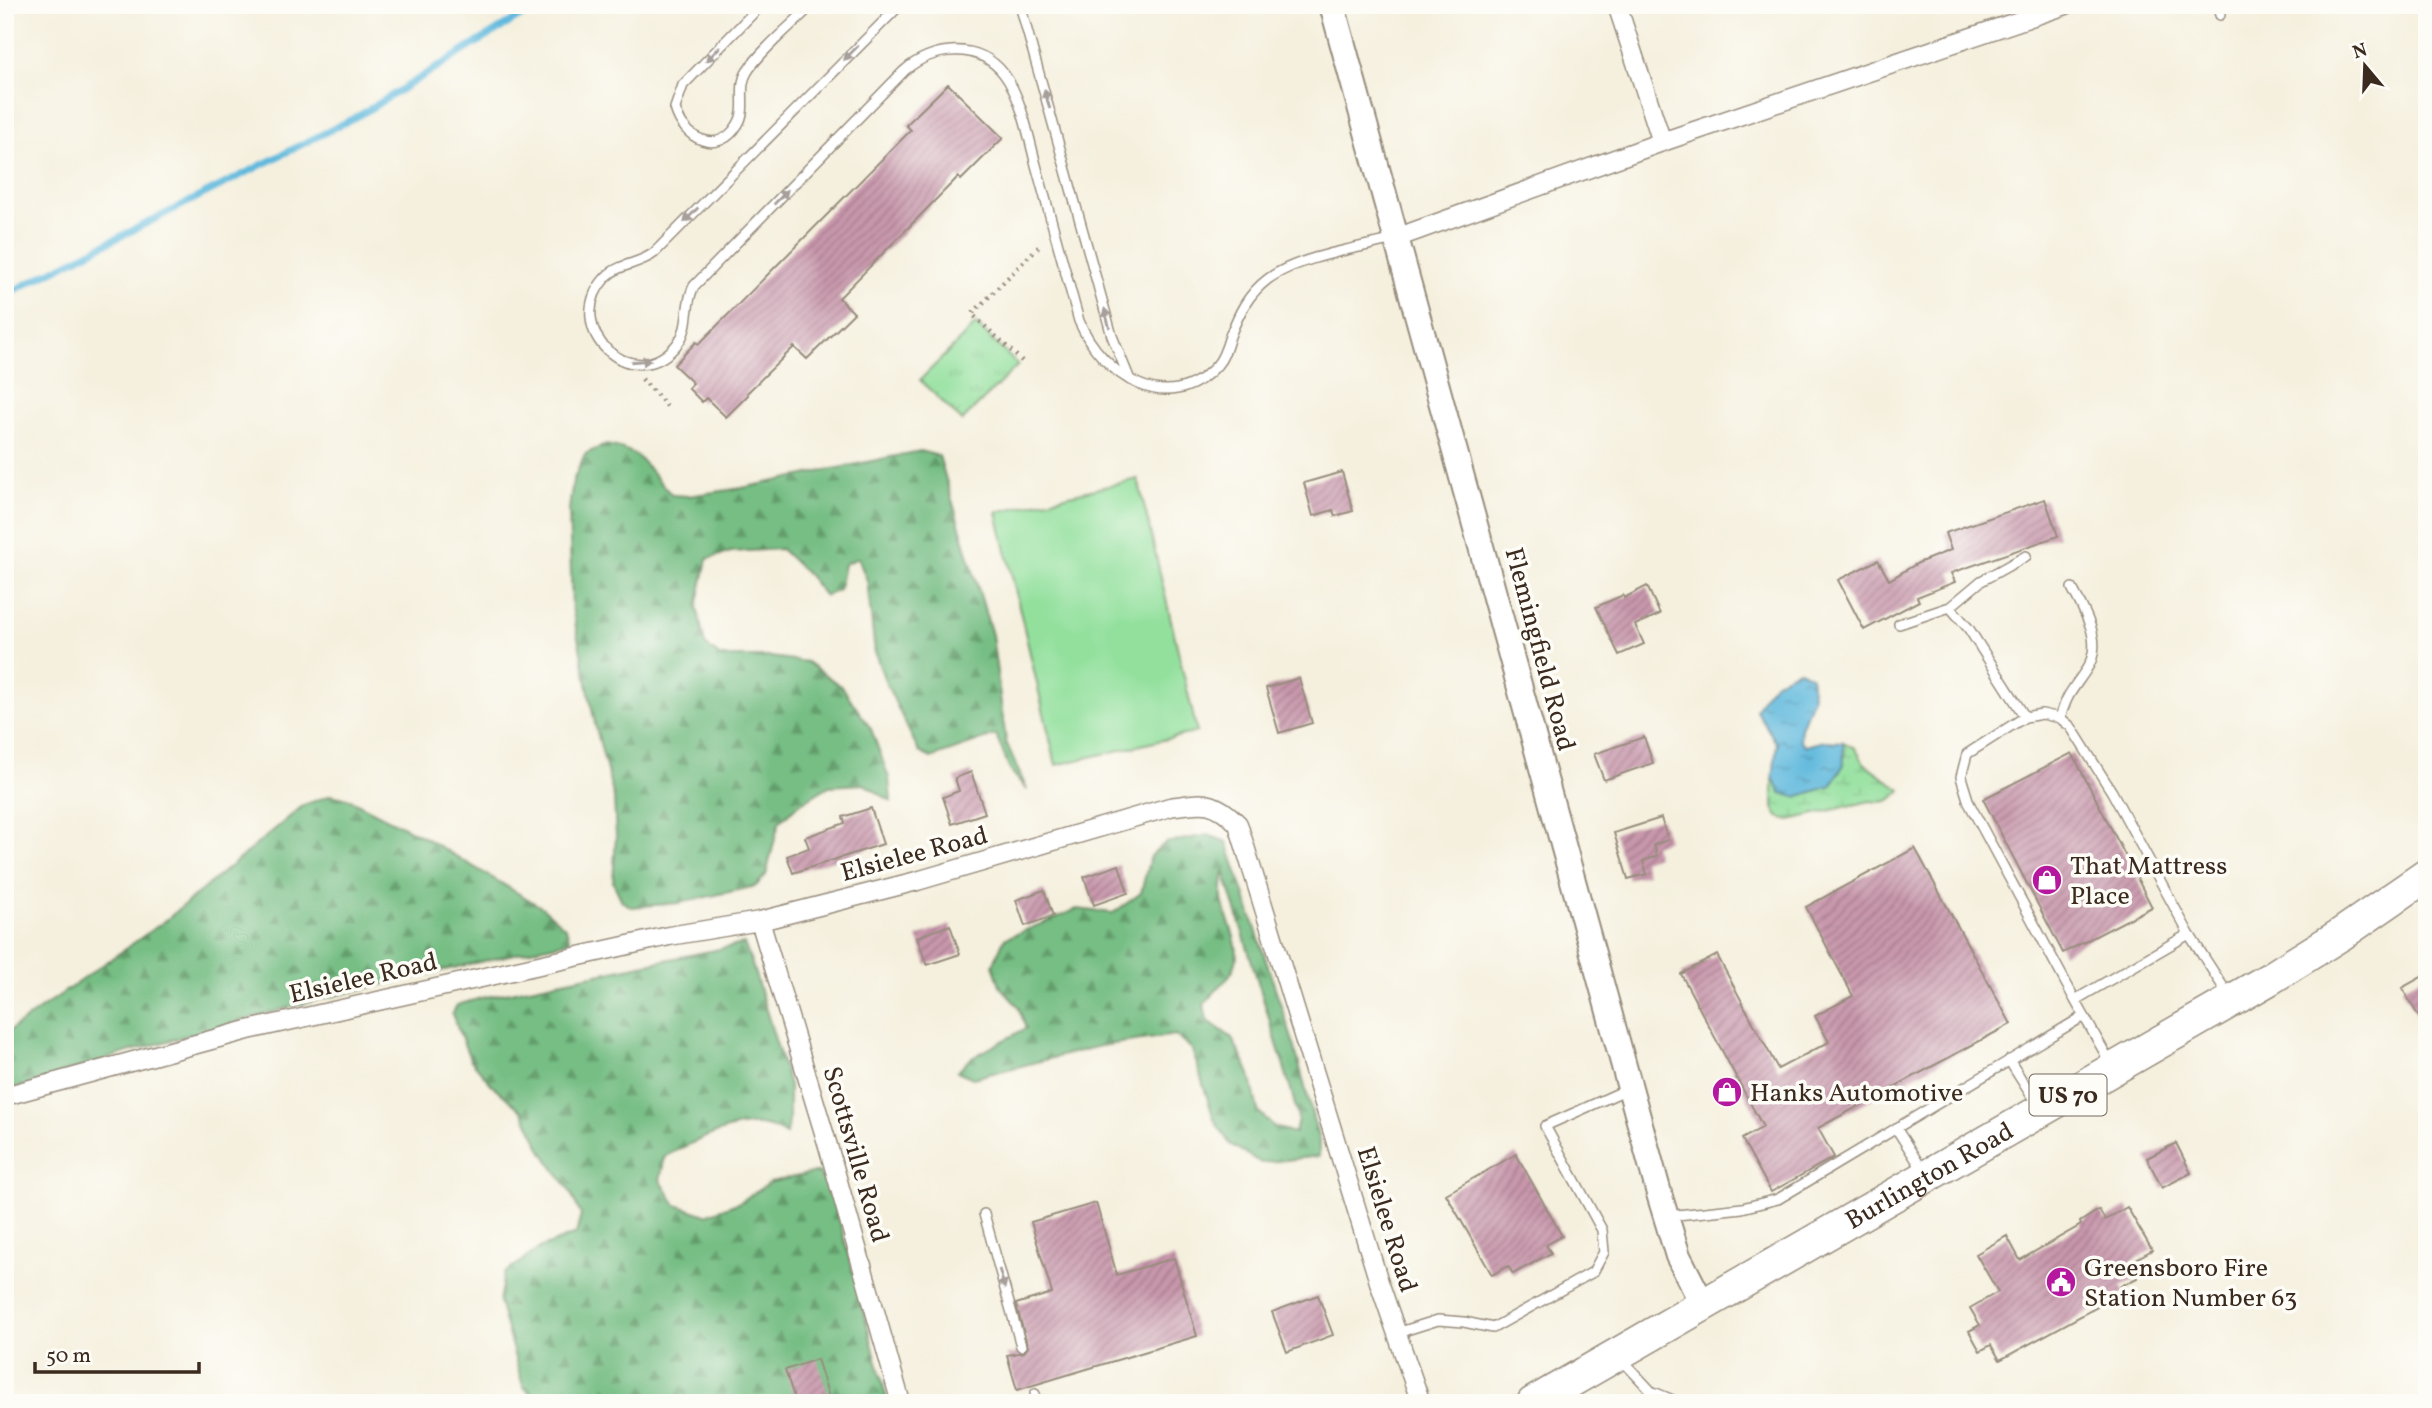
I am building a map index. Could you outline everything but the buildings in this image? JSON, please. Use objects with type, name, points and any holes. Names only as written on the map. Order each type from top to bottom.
[{"type":"highway","name":"Burlington Road","points":[[1533,1403],[2231,1000],[2340,935],[2427,875]]},
{"type":"street","name":"Flemingfield Road","points":[[1332,5],[1666,1216],[1678,1256],[1703,1305]]},
{"type":"street","points":[[1618,5],[1662,142]]},
{"type":"street","points":[[1396,239],[1662,142],[2066,5]]},
{"type":"street","name":"Elsielee Road","points":[[5,1096],[248,1030],[669,936],[760,921],[917,881],[1170,807],[1199,802],[1219,806],[1238,824],[1421,1403]]},
{"type":"street","name":"Scottsville Road","points":[[760,921],[901,1403]]},
{"type":"lane","points":[[761,5],[683,85],[675,108],[684,130],[693,137],[704,141],[716,140],[736,129],[741,121],[745,75],[812,5]]},
{"type":"lane","points":[[900,5],[654,253],[646,259],[608,274],[593,298],[590,311],[593,328],[607,351],[619,359],[645,363],[659,358],[678,342],[684,332],[689,295],[694,286],[904,71],[928,55],[944,51],[982,56],[994,63],[1005,75],[1014,91],[1079,321],[1100,357],[1131,382],[1145,388],[1163,390],[1190,384],[1218,364],[1241,308],[1269,278],[1302,263],[1396,239]]},
{"type":"lane","points":[[1020,5],[1112,336],[1131,382]]},
{"type":"lane","points":[[1899,624],[1950,607],[1981,581],[2026,556]]},
{"type":"lane","points":[[2060,718],[2067,695],[2087,669],[2095,652],[2091,627],[2072,588]]},
{"type":"lane","points":[[1950,607],[1969,629],[2025,717]]},
{"type":"lane","points":[[2114,1069],[1969,803],[1961,777],[1966,754],[2025,717],[2042,714],[2060,718],[2082,742],[2189,933],[2231,1000]]},
{"type":"lane","points":[[2075,1000],[2189,933]]},
{"type":"lane","points":[[1666,1216],[1742,1208],[1778,1199],[2084,1016]]},
{"type":"lane","points":[[2009,1060],[2041,1111]]},
{"type":"lane","points":[[1397,1333],[1438,1320],[1493,1328],[1593,1272],[1605,1252],[1602,1230],[1545,1126],[1630,1087]]},
{"type":"lane","points":[[1896,1128],[1926,1176]]},
{"type":"lane","points":[[984,1214],[1021,1346]]},
{"type":"lane","points":[[1616,1355],[1651,1391],[1680,1403]]},
{"type":"lane","points":[[1651,1391],[1653,1403]]},
{"type":"path","points":[[1022,361],[972,314],[1041,244]]},
{"type":"path","points":[[632,363],[647,387],[668,407]]},
{"type":"green space","points":[[976,324],[1018,365],[962,421],[920,380]]},
{"type":"green space","points":[[605,445],[629,451],[637,456],[672,495],[688,496],[742,488],[920,451],[939,456],[992,635],[1006,742],[1027,790],[1010,770],[996,735],[931,758],[919,752],[886,683],[875,653],[867,580],[858,558],[844,564],[839,590],[825,596],[781,549],[731,552],[707,559],[697,607],[705,645],[721,657],[771,657],[807,662],[842,687],[871,729],[889,778],[891,801],[864,784],[829,786],[798,805],[779,822],[766,875],[756,886],[679,903],[631,907],[622,901],[613,882],[616,836],[614,798],[595,724],[572,607],[569,509],[573,481],[585,454]]},
{"type":"green space","points":[[1138,479],[1197,732],[1056,765],[997,512]]},
{"type":"green space","points":[[1843,742],[1855,748],[1864,763],[1901,790],[1898,794],[1887,801],[1870,801],[1790,820],[1778,817],[1773,808],[1773,778],[1781,793],[1796,797],[1831,786],[1844,764]]},
{"type":"green space","points":[[331,795],[349,799],[425,838],[543,908],[566,928],[570,941],[320,999],[128,1052],[5,1092],[5,1034],[166,920],[304,805]]},
{"type":"green space","points":[[1208,835],[1227,842],[1294,1045],[1319,1141],[1319,1156],[1261,1163],[1230,1144],[1214,1119],[1192,1049],[1175,1035],[1100,1046],[973,1078],[957,1071],[970,1059],[1026,1028],[1018,1006],[1001,988],[993,965],[1004,939],[1077,909],[1113,913],[1141,893],[1150,857],[1165,843]],"holes":[[[1224,871],[1298,1119],[1295,1133],[1274,1127],[1258,1111],[1250,1074],[1232,1038],[1207,1020],[1204,1005],[1231,974],[1237,955],[1222,898]]]},
{"type":"green space","points":[[744,944],[789,1085],[786,1134],[753,1125],[713,1134],[665,1156],[660,1180],[676,1205],[706,1215],[740,1202],[771,1182],[819,1172],[834,1200],[888,1403],[538,1403],[523,1386],[499,1302],[504,1274],[540,1248],[576,1234],[581,1215],[570,1191],[544,1154],[523,1112],[493,1086],[470,1059],[452,1014],[457,1005],[481,998]]},
{"type":"water","points":[[1799,670],[1811,676],[1813,697],[1801,728],[1800,741],[1806,746],[1824,741],[1843,742],[1844,764],[1831,786],[1796,797],[1781,793],[1773,778],[1777,744],[1756,710],[1773,685]]},
{"type":"waterway","points":[[5,295],[360,115],[538,5]]},
{"type":"place","name":"That Mattress Place","points":[[2047,880]]},
{"type":"place","name":"Hanks Automotive","points":[[1727,1092]]},
{"type":"place","name":"Greensboro Fire Station Number 63","points":[[2061,1282]]}]
